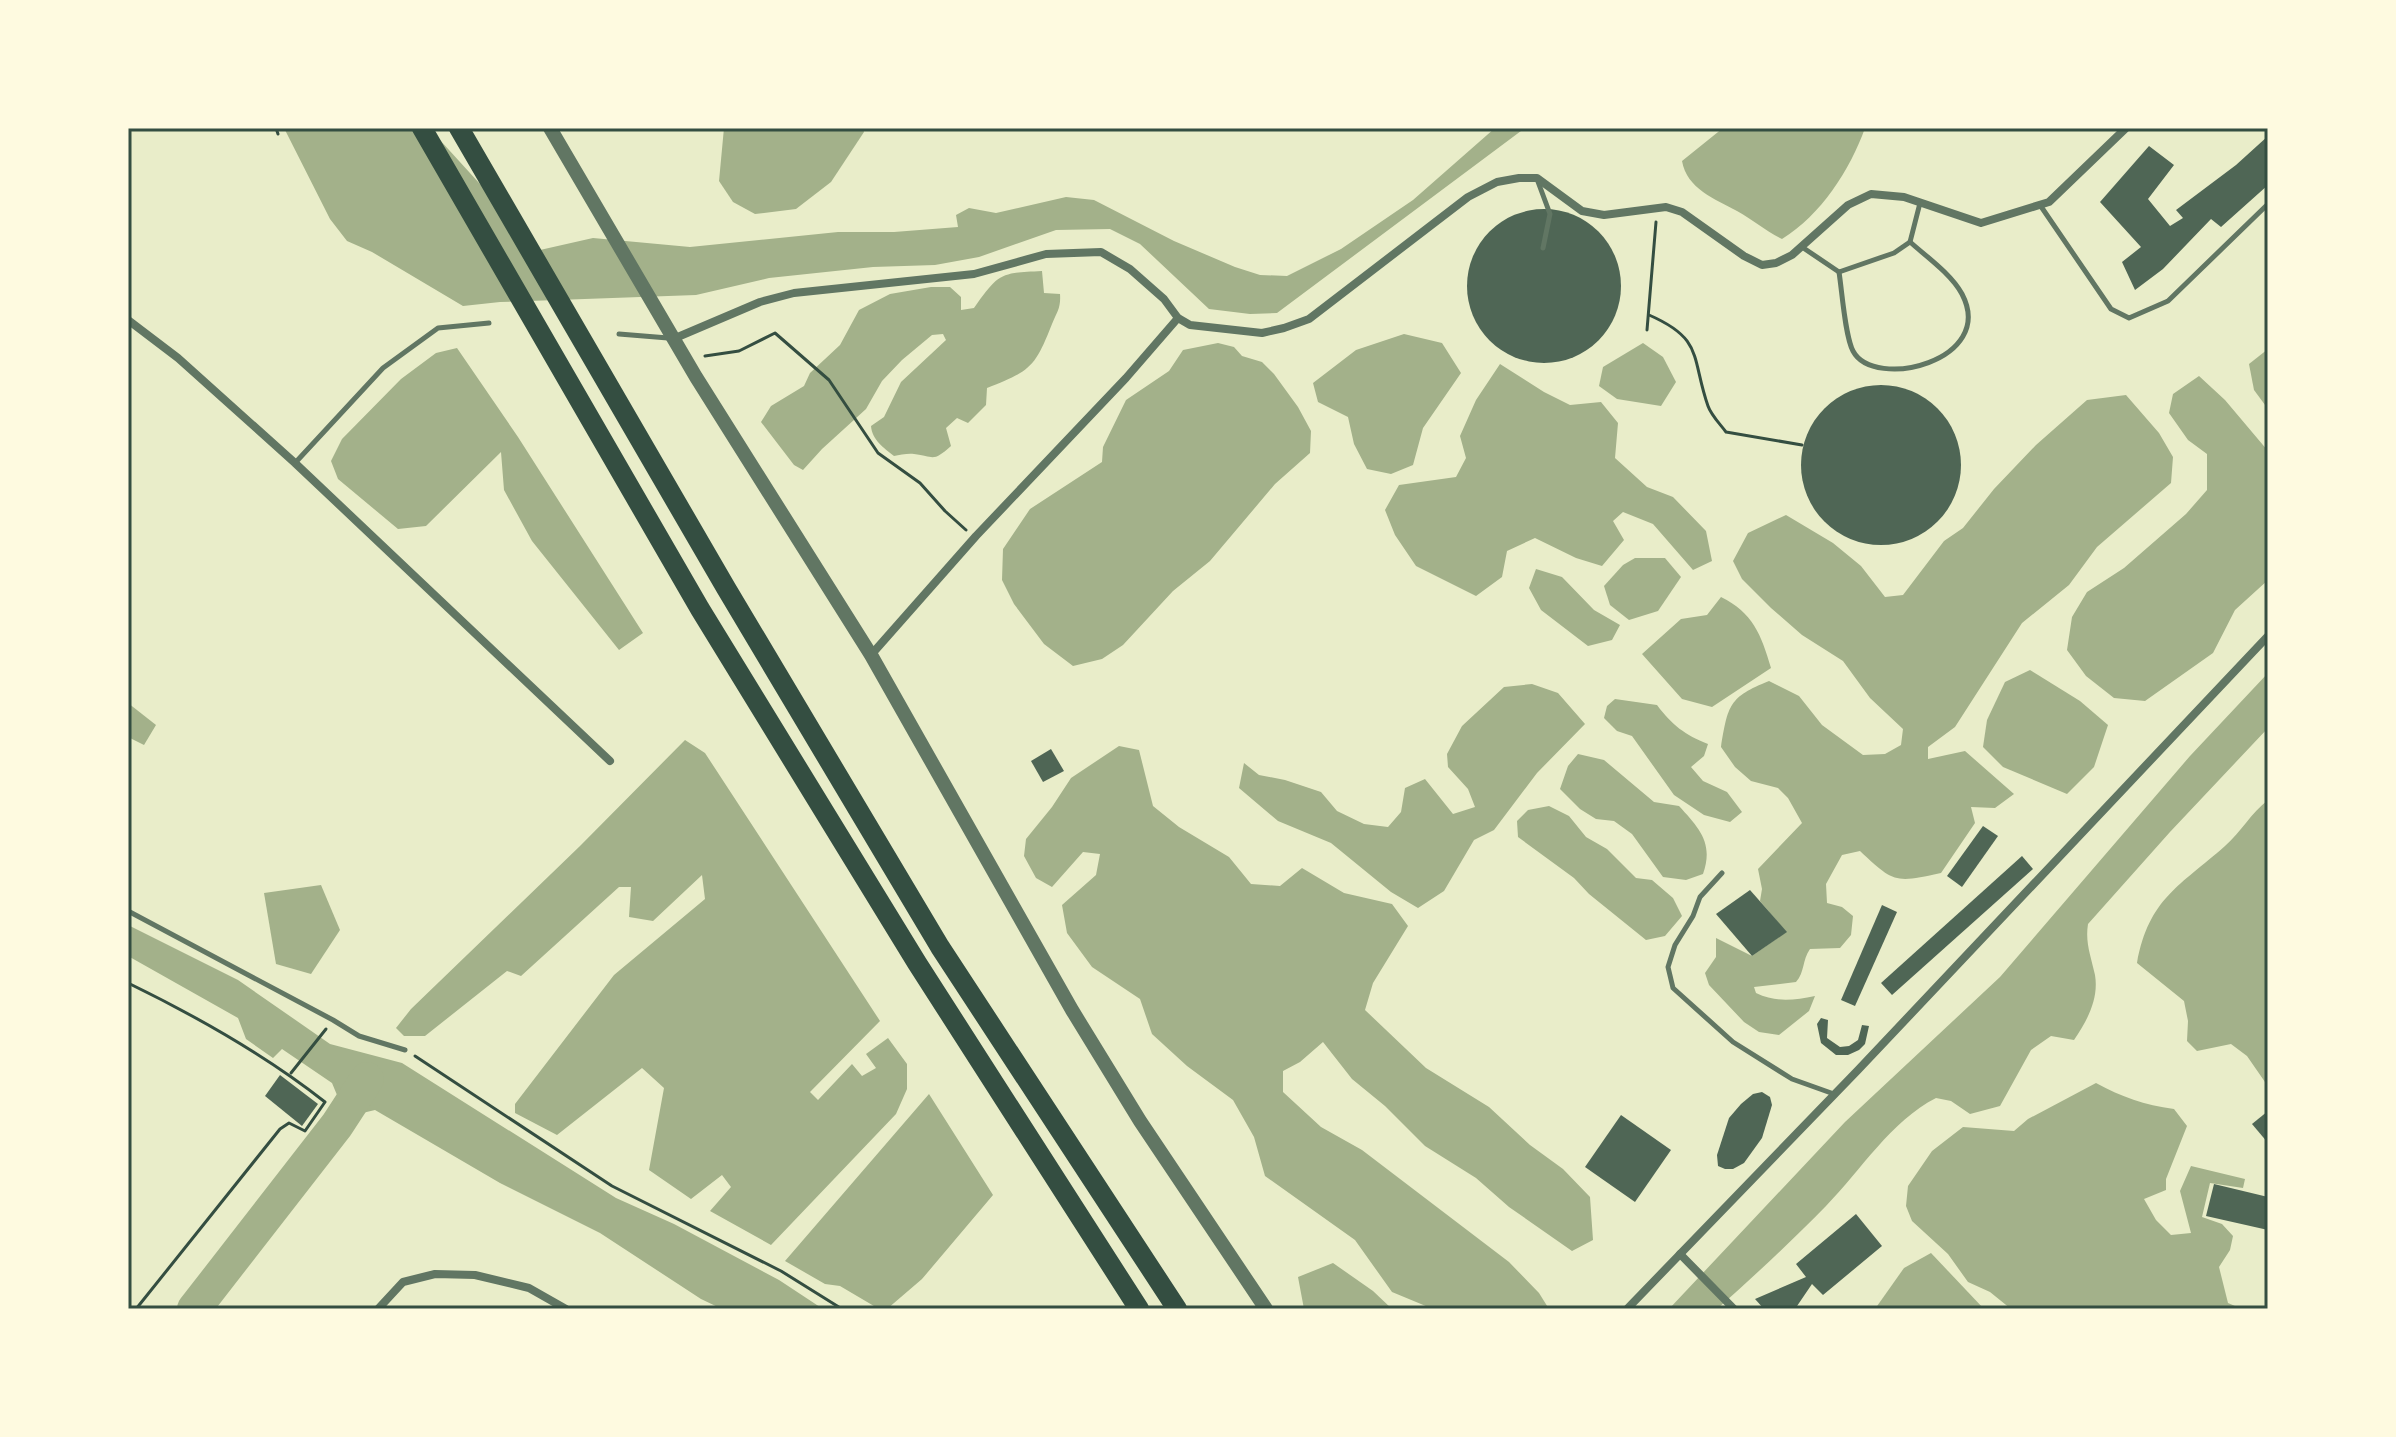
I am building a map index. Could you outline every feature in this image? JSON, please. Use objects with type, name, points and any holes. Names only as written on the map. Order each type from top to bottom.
[{"type":"highway","points":[[422,128],[700,609],[900,936],[1139,1309]]},
{"type":"highway","points":[[459,128],[940,947],[1177,1309]]},
{"type":"street","points":[[550,128],[685,359],[871,655],[1072,1010],[1140,1121],[1266,1309]]},
{"type":"street","points":[[673,339],[760,302],[794,293],[974,274],[1046,254],[1101,252],[1130,269],[1178,318],[1190,325],[1262,333],[1309,319],[1468,197],[1497,182],[1519,178],[1537,178],[1582,211],[1604,215],[1666,207],[1682,212],[1744,256],[1762,265],[1776,263],[1802,247],[1848,205],[1871,194],[1904,197],[1981,223],[2049,202],[2126,128]]},
{"type":"street","points":[[871,655],[976,536],[1126,378],[1178,318]]},
{"type":"street","points":[[128,320],[178,358],[295,463],[610,761]]},
{"type":"street","points":[[1627,1309],[2268,636]]},
{"type":"street","points":[[1680,1254],[1734,1309]]},
{"type":"street","points":[[378,1309],[403,1282],[435,1274],[475,1275],[529,1288],[566,1309]]},
{"type":"lane","points":[[1537,178],[1550,214],[1543,248]]},
{"type":"lane","points":[[1839,272],[1894,253],[1910,242],[1920,203]]},
{"type":"lane","points":[[2040,204],[2111,309],[2129,318],[2168,301],[2268,204]]},
{"type":"lane","points":[[1802,247],[1839,272],[1852,349],[1860,360],[1876,367],[1902,369],[1928,364],[1950,352],[1966,333],[1968,312],[1961,292],[1910,242]]},
{"type":"lane","points":[[295,463],[383,368],[438,328],[489,323]]},
{"type":"lane","points":[[619,334],[673,339]]},
{"type":"lane","points":[[1722,873],[1700,897],[1693,916],[1675,945],[1668,967],[1673,988],[1733,1042],[1792,1079],[1835,1094]]},
{"type":"lane","points":[[128,911],[359,1036],[405,1050]]},
{"type":"path","points":[[276,128],[278,134]]},
{"type":"path","points":[[1647,330],[1657,208]]},
{"type":"path","points":[[1649,315],[1679,330],[1696,352],[1709,408],[1726,432],[1802,445]]},
{"type":"path","points":[[685,359],[739,351],[775,333],[829,380],[878,453],[920,483],[951,518],[976,536]]},
{"type":"path","points":[[128,983],[195,1015],[290,1075],[325,1102],[305,1131],[289,1123],[280,1129],[136,1309]]},
{"type":"path","points":[[290,1075],[333,1020]]},
{"type":"path","points":[[405,1050],[612,1186],[781,1271],[842,1309]]},
{"type":"shaded area","points":[[284,128],[429,128],[540,250],[593,238],[690,247],[838,232],[958,227],[956,215],[969,208],[996,213],[1066,197],[1094,200],[1174,241],[1235,267],[1260,275],[1287,276],[1341,249],[1413,200],[1495,128],[1525,128],[1277,313],[1250,314],[1209,309],[1140,244],[1110,229],[1056,230],[979,257],[935,265],[873,267],[769,278],[696,295],[463,306],[372,252],[347,241],[330,219]]},
{"type":"shaded area","points":[[724,128],[863,128],[864,132],[831,182],[796,209],[755,214],[733,202],[719,181]]},
{"type":"shaded area","points":[[1723,128],[1865,128],[1851,160],[1832,190],[1809,217],[1782,239],[1703,192],[1685,171],[1682,161]]},
{"type":"shaded area","points":[[1042,271],[1044,293],[1060,294],[1060,299],[1041,350],[1022,372],[987,388],[986,405],[968,423],[957,418],[946,428],[951,446],[941,454],[934,457],[912,454],[894,456],[876,440],[871,426],[884,417],[901,382],[946,340],[943,334],[932,335],[902,360],[882,381],[866,409],[803,470],[794,465],[761,422],[771,406],[804,386],[810,373],[840,345],[859,310],[890,294],[931,287],[950,287],[961,297],[961,310],[974,308],[995,281],[1002,277]]},
{"type":"shaded area","points":[[1404,334],[1442,343],[1461,373],[1423,428],[1413,465],[1391,474],[1367,469],[1354,444],[1348,417],[1318,402],[1313,383],[1356,350]]},
{"type":"shaded area","points":[[1218,343],[1234,347],[1242,356],[1262,362],[1274,374],[1311,431],[1310,453],[1275,484],[1210,561],[1173,591],[1123,645],[1102,659],[1073,666],[1044,644],[1014,604],[1002,580],[1003,549],[1030,509],[1102,462],[1103,447],[1126,400],[1169,371],[1183,350]]},
{"type":"shaded area","points":[[1643,343],[1663,357],[1676,382],[1661,406],[1617,399],[1599,386],[1603,367]]},
{"type":"shaded area","points":[[457,348],[518,437],[643,633],[619,650],[532,541],[504,490],[501,452],[426,526],[398,529],[338,479],[331,461],[342,439],[401,379],[436,353]]},
{"type":"shaded area","points":[[2268,349],[2268,409],[2254,390],[2249,364]]},
{"type":"shaded area","points":[[1500,364],[1570,405],[1601,402],[1618,423],[1615,458],[1647,487],[1673,497],[1706,531],[1712,561],[1693,570],[1653,524],[1623,512],[1613,521],[1624,540],[1602,566],[1576,558],[1535,538],[1507,551],[1502,577],[1476,596],[1416,566],[1395,535],[1385,510],[1399,485],[1456,477],[1466,458],[1460,436],[1476,400]]},
{"type":"shaded area","points":[[2199,376],[2225,400],[2268,451],[2268,580],[2235,610],[2213,653],[2145,701],[2114,698],[2086,676],[2067,650],[2072,617],[2087,592],[2124,568],[2186,514],[2207,490],[2207,454],[2188,440],[2169,413],[2173,394]]},
{"type":"shaded area","points":[[2126,395],[2159,433],[2173,457],[2171,483],[2097,547],[2069,585],[2022,623],[1955,727],[1928,747],[1928,759],[1965,751],[2014,794],[1995,808],[1971,807],[1975,823],[1941,873],[1896,878],[1888,875],[1860,851],[1842,855],[1826,884],[1827,903],[1842,907],[1853,916],[1851,935],[1840,948],[1810,949],[1796,982],[1754,987],[1756,993],[1778,999],[1815,996],[1809,1011],[1779,1035],[1759,1032],[1744,1022],[1709,985],[1705,973],[1716,957],[1716,938],[1752,956],[1786,932],[1760,901],[1762,889],[1758,869],[1802,823],[1788,798],[1778,788],[1751,781],[1735,767],[1721,747],[1729,712],[1738,698],[1769,681],[1799,696],[1822,725],[1863,755],[1885,754],[1901,745],[1903,729],[1870,698],[1843,661],[1802,635],[1742,579],[1733,561],[1748,533],[1786,515],[1833,543],[1861,566],[1885,597],[1903,595],[1944,541],[1963,528],[1994,489],[2036,445],[2087,400]]},
{"type":"shaded area","points":[[1635,558],[1665,558],[1681,577],[1658,611],[1629,620],[1610,605],[1604,586],[1623,565]]},
{"type":"shaded area","points":[[1536,569],[1562,577],[1594,610],[1620,625],[1612,640],[1588,646],[1541,610],[1529,588]]},
{"type":"shaded area","points":[[1721,597],[1741,610],[1754,626],[1771,668],[1712,707],[1682,699],[1642,654],[1681,619],[1707,615]]},
{"type":"shaded area","points":[[2030,670],[2080,701],[2108,725],[2094,767],[2067,794],[2003,767],[1983,747],[1987,720],[2005,682]]},
{"type":"shaded area","points":[[2268,673],[2268,728],[2088,924],[2095,993],[2087,1017],[2074,1040],[2051,1036],[2031,1050],[2000,1106],[1970,1114],[1951,1101],[1936,1098],[1920,1108],[1877,1147],[1813,1219],[1717,1309],[1669,1309],[1845,1122],[2000,977],[2190,756]]},
{"type":"shaded area","points":[[1532,684],[1558,693],[1585,724],[1537,773],[1494,830],[1474,840],[1444,891],[1418,908],[1391,892],[1331,843],[1278,821],[1239,788],[1244,763],[1259,775],[1321,792],[1337,811],[1364,824],[1388,827],[1401,812],[1405,788],[1425,779],[1453,814],[1475,807],[1468,789],[1448,767],[1447,754],[1462,726],[1504,687]]},
{"type":"shaded area","points":[[1615,699],[1657,705],[1680,729],[1708,744],[1704,756],[1691,767],[1703,781],[1727,792],[1742,812],[1730,822],[1704,815],[1674,795],[1632,736],[1617,731],[1604,718],[1607,706]]},
{"type":"shaded area","points":[[128,703],[156,725],[144,745],[128,737]]},
{"type":"shaded area","points":[[685,740],[705,753],[880,1021],[810,1092],[818,1100],[852,1064],[862,1076],[876,1068],[866,1054],[888,1038],[907,1064],[907,1089],[896,1114],[771,1245],[710,1211],[731,1187],[722,1175],[691,1199],[649,1170],[664,1088],[642,1068],[557,1135],[515,1113],[515,1104],[614,975],[705,899],[702,875],[653,921],[629,917],[631,887],[619,887],[521,976],[507,971],[425,1036],[404,1036],[396,1028],[411,1009]]},
{"type":"shaded area","points":[[1119,746],[1139,750],[1153,806],[1179,827],[1229,857],[1251,884],[1280,886],[1302,868],[1344,893],[1392,904],[1408,926],[1373,983],[1365,1010],[1426,1068],[1489,1107],[1530,1145],[1563,1169],[1590,1197],[1593,1240],[1572,1251],[1509,1207],[1476,1178],[1425,1146],[1385,1106],[1352,1079],[1323,1042],[1300,1062],[1283,1071],[1283,1092],[1321,1127],[1362,1150],[1509,1262],[1539,1293],[1549,1309],[1433,1309],[1392,1292],[1355,1240],[1265,1176],[1254,1137],[1233,1100],[1187,1066],[1152,1034],[1140,999],[1092,967],[1067,933],[1062,905],[1096,875],[1100,854],[1083,852],[1052,887],[1036,878],[1024,856],[1026,839],[1071,778]]},
{"type":"shaded area","points":[[1578,754],[1604,760],[1654,802],[1679,806],[1698,829],[1706,845],[1703,874],[1686,880],[1663,877],[1632,834],[1614,821],[1596,819],[1580,809],[1560,789],[1568,766]]},
{"type":"shaded area","points":[[2268,800],[2268,1081],[2265,1082],[2247,1056],[2231,1044],[2197,1051],[2187,1041],[2188,1021],[2184,1001],[2137,963],[2142,941],[2158,908],[2181,883],[2231,841]]},
{"type":"shaded area","points":[[1549,806],[1569,816],[1586,837],[1607,849],[1636,878],[1652,880],[1673,898],[1682,916],[1665,936],[1646,940],[1574,878],[1518,837],[1517,821],[1528,810]]},
{"type":"shaded area","points":[[321,885],[340,930],[311,974],[276,964],[264,893]]},
{"type":"shaded area","points":[[128,925],[238,980],[330,1044],[402,1063],[616,1198],[674,1224],[779,1280],[823,1309],[722,1309],[701,1299],[600,1233],[500,1183],[375,1110],[354,1115],[348,1122],[328,1109],[337,1095],[332,1083],[282,1049],[273,1058],[246,1039],[238,1018],[128,956]]},
{"type":"shaded area","points":[[2096,1083],[2134,1100],[2174,1109],[2187,1126],[2166,1179],[2166,1190],[2144,1199],[2156,1220],[2171,1235],[2191,1233],[2180,1191],[2191,1166],[2245,1179],[2243,1188],[2210,1183],[2202,1217],[2222,1224],[2233,1236],[2230,1250],[2219,1267],[2228,1303],[2242,1309],[2011,1309],[1990,1292],[1968,1282],[1948,1254],[1912,1221],[1906,1206],[1908,1186],[1932,1151],[1963,1127],[2014,1131],[2028,1119]]},
{"type":"shaded area","points":[[929,1094],[993,1195],[922,1279],[887,1309],[879,1309],[840,1286],[825,1284],[785,1261]]},
{"type":"shaded area","points":[[1931,1253],[1984,1309],[1875,1309],[1904,1268]]},
{"type":"shaded area","points":[[1333,1263],[1373,1291],[1392,1309],[1304,1309],[1298,1277]]},
{"type":"building","points":[[2268,136],[2268,185],[2221,227],[2211,219],[2163,269],[2135,290],[2122,262],[2141,247],[2100,202],[2149,146],[2174,165],[2148,199],[2170,226],[2183,218],[2176,210],[2236,165]]},
{"type":"building","points":[[1544,209],[1574,215],[1599,231],[1615,256],[1621,286],[1615,316],[1599,341],[1574,357],[1544,363],[1514,357],[1489,341],[1473,316],[1467,286],[1473,256],[1489,231],[1514,215]]},
{"type":"building","points":[[1881,385],[1912,391],[1938,408],[1955,434],[1961,465],[1955,496],[1938,522],[1912,539],[1881,545],[1850,539],[1824,522],[1807,496],[1801,465],[1807,434],[1824,408],[1850,391]]},
{"type":"building","points":[[1051,749],[1064,771],[1043,782],[1031,761]]},
{"type":"building","points":[[1983,826],[1998,836],[1962,887],[1947,876]]},
{"type":"building","points":[[2022,856],[2033,869],[1892,995],[1881,983]]},
{"type":"building","points":[[1750,890],[1787,932],[1752,956],[1716,914]]},
{"type":"building","points":[[1882,905],[1897,912],[1855,1006],[1841,1000]]},
{"type":"building","points":[[1821,1018],[1828,1020],[1827,1038],[1840,1047],[1858,1040],[1862,1025],[1869,1026],[1865,1044],[1848,1055],[1836,1055],[1821,1043],[1817,1024]]},
{"type":"building","points":[[280,1075],[318,1104],[302,1126],[265,1096]]},
{"type":"building","points":[[1762,1092],[1770,1097],[1772,1105],[1762,1138],[1744,1163],[1733,1169],[1718,1166],[1717,1155],[1729,1118],[1753,1094]]},
{"type":"building","points":[[2268,1111],[2268,1143],[2252,1124]]},
{"type":"building","points":[[1621,1115],[1671,1150],[1635,1202],[1585,1167]]},
{"type":"building","points":[[2214,1184],[2268,1197],[2268,1230],[2206,1216]]},
{"type":"building","points":[[1856,1214],[1882,1246],[1823,1295],[1812,1284],[1795,1309],[1764,1309],[1755,1299],[1806,1277],[1796,1264]]},
{"type":"waterway","points":[[194,1309],[337,1125],[367,1079]]}]
